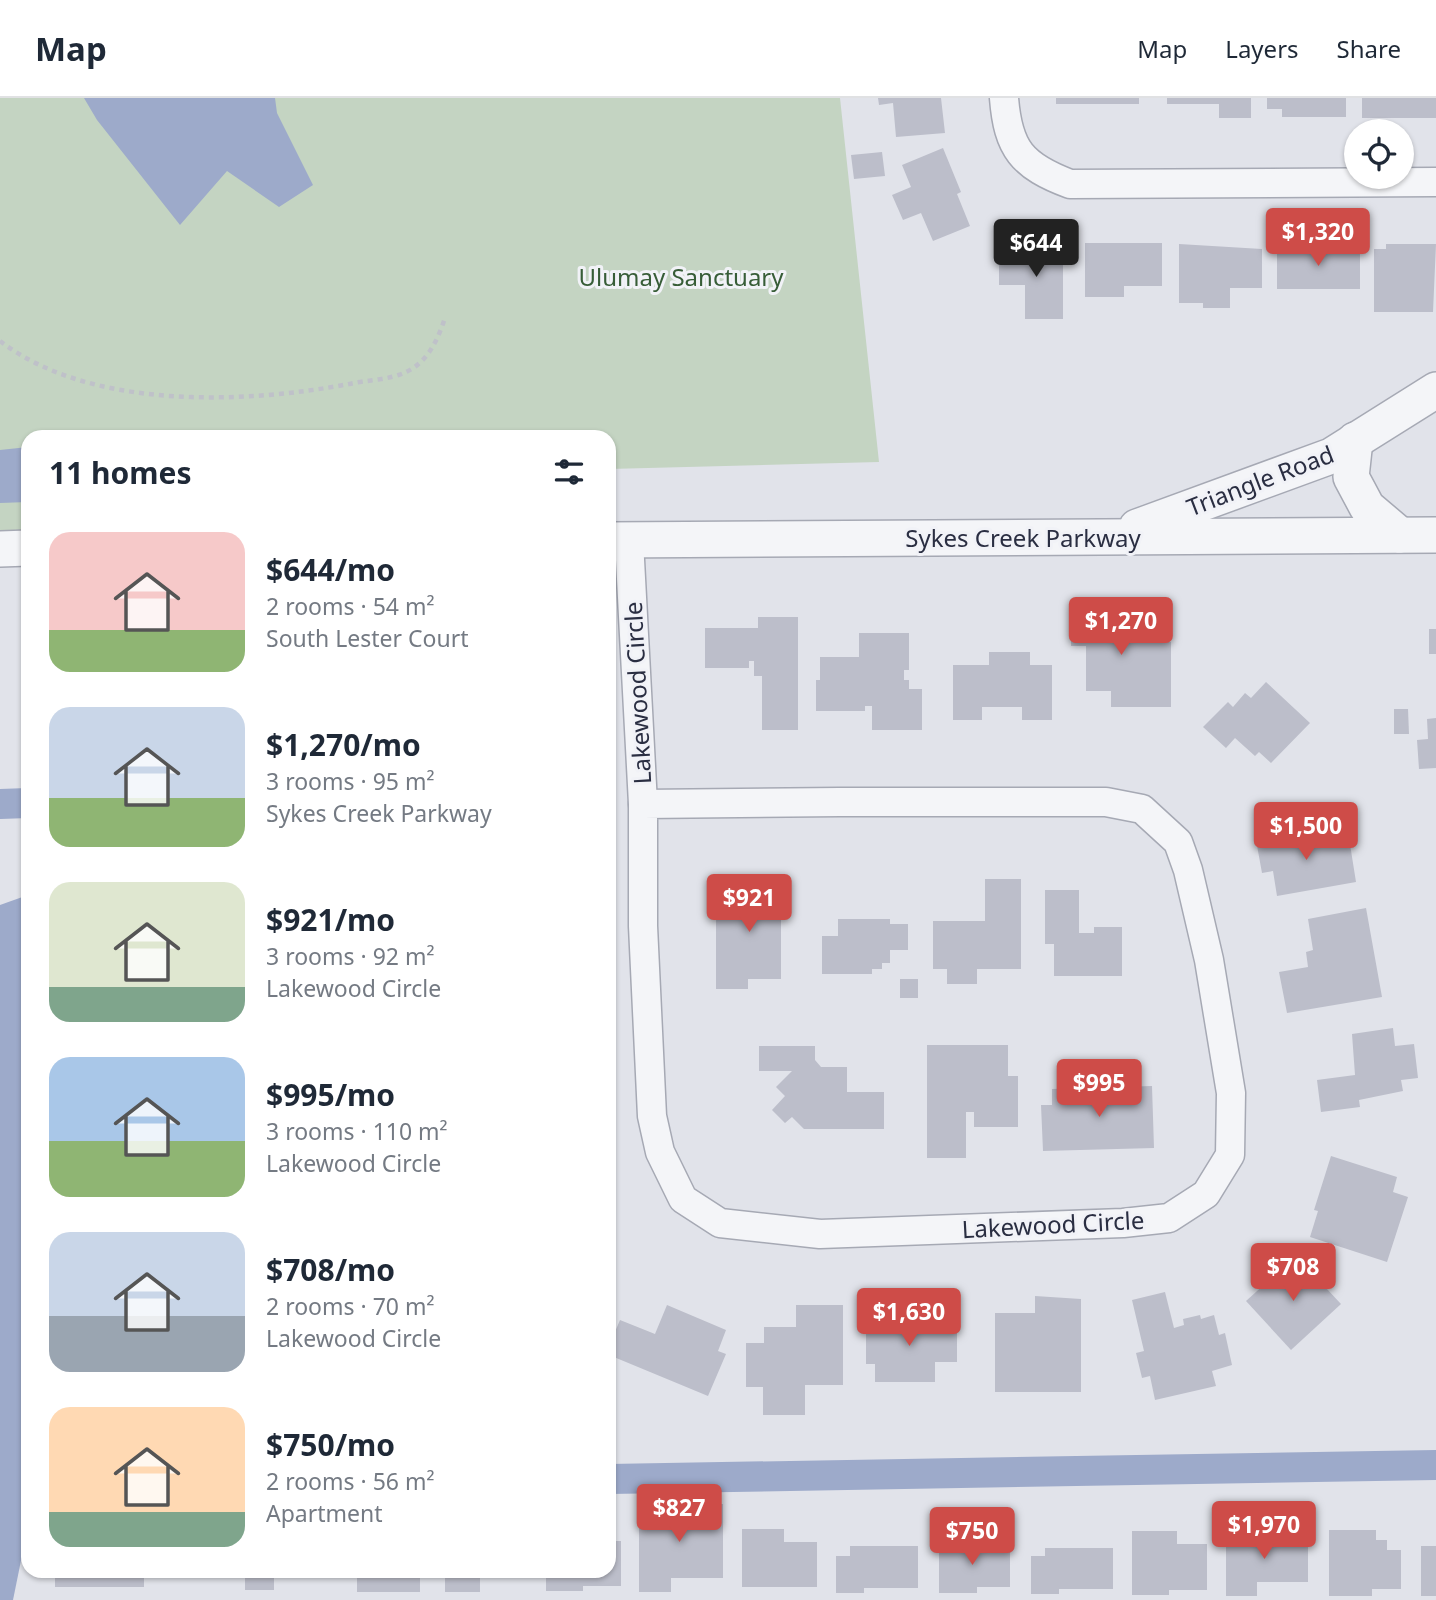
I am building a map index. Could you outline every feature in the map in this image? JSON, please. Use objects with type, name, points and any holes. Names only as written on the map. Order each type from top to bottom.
[{"type":"street","points":[[1004,98],[1010,141],[1023,159],[1045,175],[1070,184],[1436,181]]},
{"type":"street","name":"Triangle Road","points":[[1114,535],[1331,456],[1436,390]]},
{"type":"street","points":[[1355,440],[1352,477],[1367,507],[1400,535]]},
{"type":"street","name":"Sykes Creek Parkway","points":[[619,540],[1436,535]]},
{"type":"street","name":"Lakewood Circle","points":[[619,540],[643,804],[643,926],[652,1116],[660,1152],[682,1199],[720,1223],[820,1234],[1123,1223],[1169,1218],[1206,1194],[1230,1155],[1231,1093],[1209,960],[1188,870],[1178,842],[1142,809],[1106,802],[643,804]]},
{"type":"street","points":[[0,549],[21,548]]},
{"type":"path","points":[[0,341],[14,352],[57,371],[119,392],[202,397],[329,387],[407,372],[435,347],[445,318]]},
{"type":"green space","name":"Ulumay Sanctuary","points":[[0,98],[840,98],[879,462],[616,469],[616,430],[21,430],[21,549],[0,549]]},
{"type":"water","points":[[84,98],[275,98],[277,113],[313,185],[279,207],[227,171],[180,225],[97,120]]},
{"type":"water","points":[[21,448],[21,502],[0,503],[0,450]]},
{"type":"water","points":[[21,898],[21,1561],[13,1600],[0,1600],[0,905]]},
{"type":"building","points":[[878,98],[941,98],[945,133],[896,137],[893,103],[879,105]]},
{"type":"building","points":[[1056,98],[1139,98],[1139,104],[1056,104]]},
{"type":"building","points":[[1167,98],[1251,98],[1251,118],[1219,118],[1219,104],[1167,104]]},
{"type":"building","points":[[1267,98],[1346,98],[1346,117],[1282,117],[1282,109],[1267,109]]},
{"type":"building","points":[[1362,98],[1436,98],[1436,118],[1362,118]]},
{"type":"building","points":[[943,148],[961,192],[957,194],[970,226],[933,241],[921,213],[903,220],[892,195],[911,187],[902,165]]},
{"type":"building","points":[[882,152],[885,176],[854,179],[851,155]]},
{"type":"building","points":[[1085,243],[1162,243],[1162,286],[1124,286],[1124,297],[1085,297]]},
{"type":"building","points":[[1038,244],[1050,244],[1050,249],[1063,249],[1063,319],[1025,319],[1025,285],[999,285],[999,249],[1038,249]]},
{"type":"building","points":[[1179,244],[1262,249],[1262,288],[1230,288],[1230,308],[1203,308],[1203,303],[1179,303]]},
{"type":"building","points":[[1386,244],[1436,244],[1433,312],[1374,312],[1374,249],[1386,249]]},
{"type":"building","points":[[1277,245],[1332,245],[1332,249],[1360,249],[1360,289],[1277,289]]},
{"type":"building","points":[[1071,603],[1130,603],[1130,642],[1171,642],[1171,707],[1111,707],[1111,691],[1086,691],[1086,646],[1071,646]]},
{"type":"building","points":[[758,617],[798,617],[798,730],[762,730],[762,676],[754,676],[754,661],[749,661],[749,668],[705,668],[705,628],[758,628]]},
{"type":"building","points":[[1429,629],[1436,629],[1436,654],[1429,654]]},
{"type":"building","points":[[859,633],[909,633],[909,670],[904,670],[904,680],[909,680],[909,689],[922,689],[922,730],[872,730],[872,706],[865,706],[865,711],[816,711],[816,680],[820,680],[820,657],[859,657]]},
{"type":"building","points":[[989,652],[1030,652],[1030,665],[1052,665],[1052,720],[1022,720],[1022,707],[982,707],[982,720],[953,720],[953,665],[989,665]]},
{"type":"building","points":[[1266,682],[1310,723],[1271,763],[1259,752],[1255,756],[1235,738],[1226,748],[1203,727],[1228,702],[1233,707],[1245,693],[1251,698]]},
{"type":"building","points":[[1394,709],[1408,709],[1409,734],[1394,734]]},
{"type":"building","points":[[1436,718],[1436,768],[1419,769],[1417,740],[1428,739],[1427,719]]},
{"type":"building","points":[[1316,830],[1318,841],[1349,838],[1356,882],[1277,896],[1273,871],[1262,873],[1256,840]]},
{"type":"building","points":[[753,876],[781,876],[781,979],[748,979],[748,989],[716,989],[716,904],[728,904],[728,885],[753,885]]},
{"type":"building","points":[[985,879],[1021,879],[1021,969],[977,969],[977,984],[947,984],[947,969],[933,969],[933,921],[985,921]]},
{"type":"building","points":[[1045,890],[1079,890],[1079,933],[1094,933],[1094,927],[1122,927],[1122,976],[1054,976],[1054,944],[1045,944]]},
{"type":"building","points":[[1366,908],[1382,997],[1287,1013],[1279,972],[1308,967],[1306,952],[1313,950],[1308,919]]},
{"type":"building","points":[[838,919],[890,919],[890,924],[908,924],[908,950],[890,950],[890,963],[882,963],[882,969],[872,969],[872,974],[822,974],[822,936],[838,936]]},
{"type":"building","points":[[900,979],[918,979],[918,998],[900,998]]},
{"type":"building","points":[[1393,1028],[1395,1046],[1414,1044],[1418,1078],[1401,1080],[1403,1091],[1359,1100],[1360,1107],[1321,1112],[1317,1080],[1355,1075],[1352,1034]]},
{"type":"building","points":[[927,1045],[1008,1045],[1008,1076],[1018,1076],[1018,1127],[974,1127],[974,1112],[966,1112],[966,1158],[927,1158]]},
{"type":"building","points":[[759,1046],[815,1046],[815,1060],[821,1067],[847,1067],[847,1092],[884,1092],[884,1129],[804,1129],[792,1117],[785,1123],[772,1110],[785,1096],[776,1087],[792,1071],[759,1071]]},
{"type":"building","points":[[1152,1086],[1154,1148],[1043,1151],[1041,1105],[1052,1105],[1052,1089]]},
{"type":"building","points":[[1331,1156],[1397,1177],[1393,1192],[1408,1197],[1387,1262],[1310,1237],[1318,1211],[1314,1210]]},
{"type":"building","points":[[1296,1256],[1341,1304],[1291,1350],[1246,1301]]},
{"type":"building","points":[[1165,1292],[1174,1328],[1184,1325],[1183,1319],[1200,1315],[1201,1319],[1214,1315],[1219,1335],[1225,1333],[1232,1365],[1212,1371],[1216,1386],[1155,1400],[1150,1376],[1142,1378],[1136,1353],[1144,1351],[1132,1300]]},
{"type":"building","points":[[1035,1296],[1081,1299],[1081,1392],[995,1392],[995,1313],[1035,1313]]},
{"type":"building","points":[[667,1305],[726,1330],[718,1351],[726,1354],[708,1396],[616,1358],[616,1329],[620,1320],[655,1334]]},
{"type":"building","points":[[796,1305],[843,1305],[843,1385],[805,1385],[805,1415],[763,1415],[763,1387],[746,1387],[746,1343],[764,1343],[764,1327],[796,1327]]},
{"type":"building","points":[[875,1306],[897,1306],[897,1332],[907,1332],[907,1322],[957,1322],[957,1362],[935,1362],[935,1382],[875,1382],[875,1364],[866,1364],[866,1329],[875,1329]]},
{"type":"building","points":[[639,1504],[723,1504],[723,1578],[671,1578],[671,1592],[639,1592]]},
{"type":"building","points":[[742,1529],[784,1529],[784,1542],[817,1542],[817,1587],[742,1587]]},
{"type":"building","points":[[1329,1530],[1376,1530],[1376,1540],[1387,1540],[1387,1550],[1401,1550],[1401,1589],[1372,1589],[1372,1596],[1329,1596]]},
{"type":"building","points":[[1132,1531],[1177,1531],[1177,1544],[1207,1544],[1207,1590],[1169,1590],[1169,1595],[1132,1595]]},
{"type":"building","points":[[948,1534],[969,1534],[969,1548],[1010,1548],[1010,1587],[977,1587],[977,1593],[939,1593],[939,1548],[948,1548]]},
{"type":"building","points":[[1226,1534],[1308,1534],[1308,1582],[1257,1582],[1257,1596],[1226,1596]]},
{"type":"building","points":[[616,1541],[621,1541],[621,1586],[583,1586],[583,1591],[546,1591],[546,1578],[616,1578]]},
{"type":"building","points":[[850,1546],[918,1546],[918,1588],[864,1588],[864,1593],[836,1593],[836,1556],[850,1556]]},
{"type":"building","points":[[1421,1546],[1436,1546],[1436,1596],[1421,1596]]},
{"type":"building","points":[[1045,1548],[1113,1548],[1113,1589],[1059,1589],[1059,1594],[1031,1594],[1031,1556],[1045,1556]]},
{"type":"building","points":[[55,1578],[144,1578],[144,1587],[55,1587]]},
{"type":"building","points":[[245,1578],[274,1578],[274,1590],[245,1590]]},
{"type":"building","points":[[357,1578],[420,1578],[420,1592],[357,1592]]},
{"type":"building","points":[[445,1578],[480,1578],[480,1592],[445,1592]]},
{"type":"waterway","points":[[0,804],[21,803]]},
{"type":"waterway","points":[[616,1479],[1436,1465]]}]
